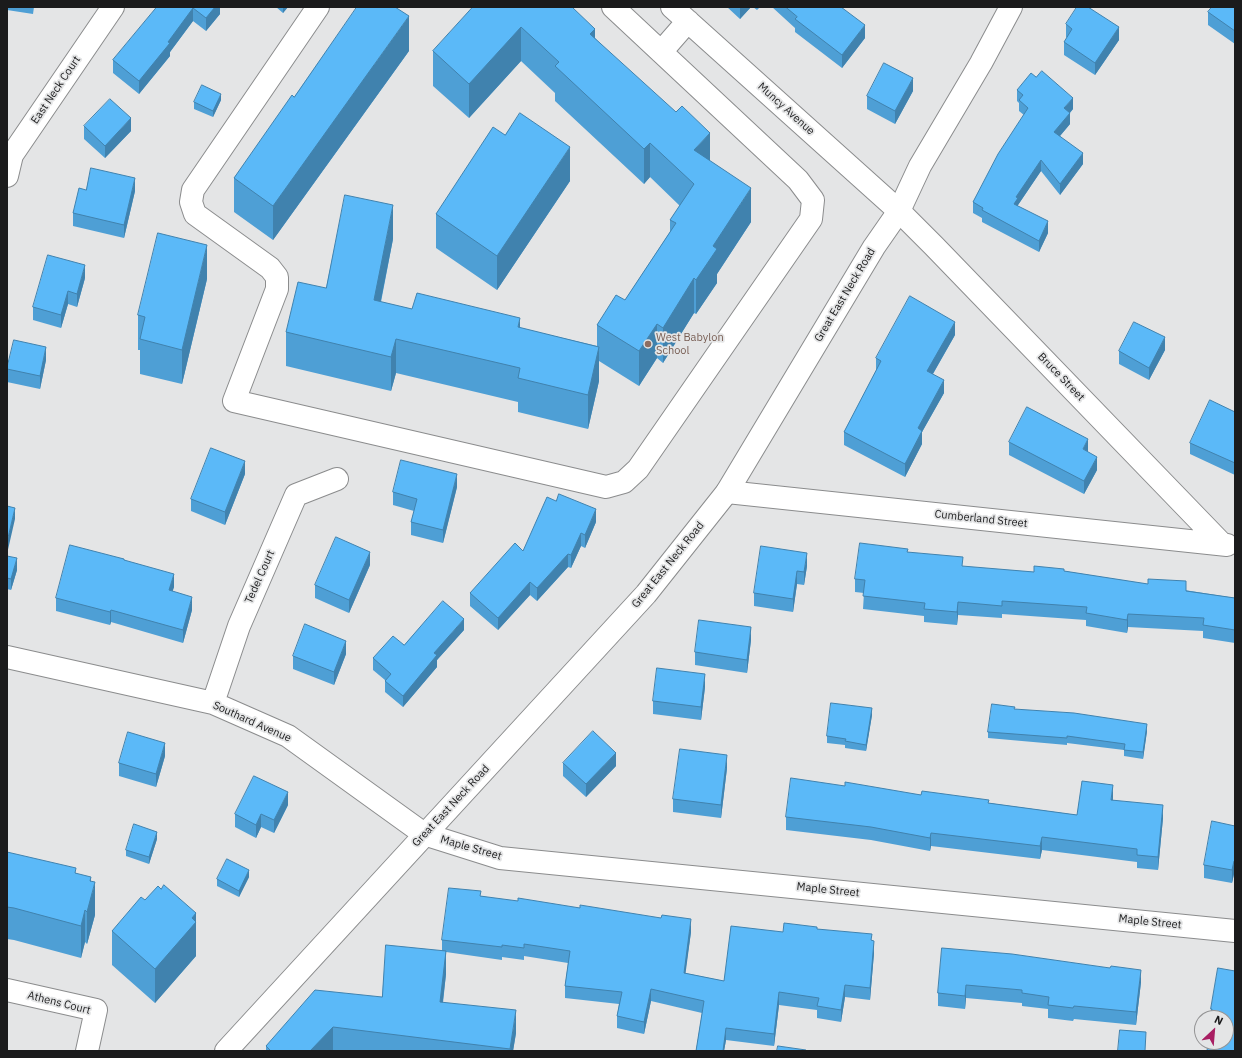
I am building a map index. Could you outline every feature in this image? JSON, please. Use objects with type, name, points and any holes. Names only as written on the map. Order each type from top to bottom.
[{"type":"street","name":"East Neck Court","points":[[7,176],[12,155],[112,7]]},
{"type":"street","points":[[318,7],[193,190],[192,202],[195,214],[270,268],[277,277],[277,289],[234,401],[606,486],[624,482],[638,469],[811,219],[813,200],[798,180],[613,7]]},
{"type":"street","name":"Great East Neck Road","points":[[226,1051],[646,594],[727,492],[874,247],[899,211],[920,166],[981,63],[1011,7]]},
{"type":"street","points":[[661,52],[680,14]]},
{"type":"street","name":"Muncy Avenue","points":[[680,14],[899,211]]},
{"type":"street","name":"Bruce Street","points":[[899,211],[1229,545]]},
{"type":"street","name":"Tedel Court","points":[[213,703],[239,626],[296,495],[336,479]]},
{"type":"street","name":"Cumberland Street","points":[[727,492],[1229,545]]},
{"type":"street","name":"Southard Avenue","points":[[7,657],[213,703],[288,736],[424,834]]},
{"type":"street","name":"Maple Street","points":[[424,834],[500,858],[1235,931]]},
{"type":"street","name":"Athens Court","points":[[7,990],[96,1010],[87,1051]]},
{"type":"building","points":[[157,7],[215,7],[206,18],[193,8],[168,42],[170,43],[139,81],[113,60]]},
{"type":"building","points":[[357,7],[395,7],[409,16],[273,206],[234,178],[292,95],[294,97]]},
{"type":"building","points":[[473,7],[572,7],[595,29],[590,34],[676,112],[682,106],[710,133],[694,150],[751,188],[713,246],[717,249],[696,280],[694,278],[663,328],[657,324],[639,351],[597,325],[616,295],[625,300],[676,223],[670,220],[694,184],[650,143],[644,149],[555,66],[559,62],[521,27],[469,84],[433,51]]},
{"type":"building","points":[[786,7],[841,7],[865,25],[842,55],[795,19],[797,17]]},
{"type":"building","points":[[1077,7],[1088,7],[1119,27],[1095,63],[1064,42],[1072,29],[1066,24]]},
{"type":"building","points":[[1212,7],[1235,7],[1235,31],[1208,12]]},
{"type":"building","points":[[884,63],[913,78],[895,111],[867,96]]},
{"type":"building","points":[[1042,71],[1073,98],[1064,108],[1070,113],[1054,132],[1083,153],[1060,184],[1041,160],[1016,197],[1018,198],[1014,204],[1048,221],[1039,241],[982,210],[983,208],[973,202],[998,154],[1028,108],[1019,100],[1023,95],[1017,90],[1031,73],[1036,77]]},
{"type":"building","points":[[202,85],[221,94],[213,111],[194,102]]},
{"type":"building","points":[[110,99],[131,118],[105,146],[84,126]]},
{"type":"building","points":[[520,113],[570,147],[497,256],[436,214],[493,127],[505,135]]},
{"type":"building","points":[[91,168],[135,178],[124,225],[73,213],[79,188],[86,190]]},
{"type":"building","points":[[345,195],[393,205],[374,300],[412,309],[417,293],[520,318],[518,327],[599,347],[588,395],[518,378],[520,368],[396,339],[391,357],[286,332],[298,282],[326,288]]},
{"type":"building","points":[[158,233],[207,245],[182,350],[140,339],[145,317],[138,315]]},
{"type":"building","points":[[48,255],[85,265],[77,294],[68,291],[61,315],[33,307]]},
{"type":"building","points":[[910,296],[955,322],[927,371],[944,380],[918,428],[922,431],[905,464],[844,432],[881,361],[876,358]]},
{"type":"building","points":[[1134,322],[1165,337],[1149,368],[1119,351]]},
{"type":"building","points":[[14,340],[46,347],[40,376],[7,369]]},
{"type":"building","points":[[1210,400],[1235,412],[1235,463],[1190,443]]},
{"type":"building","points":[[1027,407],[1088,439],[1083,449],[1097,457],[1084,481],[1009,442]]},
{"type":"building","points":[[211,448],[245,461],[225,512],[191,499]]},
{"type":"building","points":[[401,460],[457,474],[443,530],[411,522],[417,499],[393,492]]},
{"type":"building","points":[[559,494],[596,509],[585,535],[581,533],[571,555],[568,554],[537,588],[530,582],[498,618],[470,593],[515,543],[523,551],[547,497],[556,501]]},
{"type":"building","points":[[7,506],[15,508],[7,542]]},
{"type":"building","points":[[336,537],[370,552],[349,600],[315,585]]},
{"type":"building","points":[[860,543],[908,549],[907,552],[963,557],[962,566],[1034,572],[1034,566],[1064,569],[1064,571],[1148,584],[1148,579],[1186,581],[1186,591],[1235,598],[1235,630],[1203,625],[1204,618],[1128,614],[1127,620],[1086,613],[1087,607],[1002,601],[1002,606],[958,602],[957,612],[924,609],[925,603],[863,596],[865,580],[855,579]]},
{"type":"building","points":[[70,545],[174,574],[169,590],[192,597],[183,630],[111,610],[110,612],[56,598]]},
{"type":"building","points":[[761,546],[807,553],[804,572],[797,571],[793,599],[754,593]]},
{"type":"building","points":[[7,556],[17,558],[11,579],[7,578]]},
{"type":"building","points":[[443,601],[464,619],[434,653],[437,655],[403,696],[385,681],[391,674],[373,658],[393,636],[404,645]]},
{"type":"building","points":[[699,620],[751,627],[747,660],[695,652]]},
{"type":"building","points":[[305,624],[346,641],[334,672],[293,656]]},
{"type":"building","points":[[657,668],[705,674],[701,707],[653,701]]},
{"type":"building","points":[[831,703],[872,708],[866,745],[845,741],[846,739],[827,736]]},
{"type":"building","points":[[992,704],[1015,707],[1014,709],[1074,713],[1147,724],[1143,752],[1124,750],[1125,744],[1067,736],[1067,738],[988,732]]},
{"type":"building","points":[[593,731],[616,753],[586,784],[563,763]]},
{"type":"building","points":[[128,732],[165,743],[156,774],[119,763]]},
{"type":"building","points":[[680,749],[727,755],[721,805],[673,799]]},
{"type":"building","points":[[254,776],[288,792],[274,820],[261,814],[256,825],[235,814]]},
{"type":"building","points":[[791,778],[845,786],[845,782],[921,795],[922,791],[989,800],[988,803],[1077,815],[1082,781],[1113,785],[1111,800],[1163,805],[1158,857],[1137,855],[1137,849],[1042,837],[1040,846],[931,833],[930,838],[871,827],[786,817]]},
{"type":"building","points":[[1212,821],[1235,826],[1235,862],[1234,861],[1232,870],[1204,865]]},
{"type":"building","points":[[134,824],[157,832],[149,857],[126,850]]},
{"type":"building","points":[[7,852],[76,868],[75,873],[91,877],[90,881],[95,882],[87,912],[85,910],[81,926],[7,907]]},
{"type":"building","points":[[227,859],[249,870],[239,891],[217,879]]},
{"type":"building","points":[[164,885],[196,913],[192,918],[196,922],[155,969],[112,931],[141,897],[145,900],[158,886],[161,889]]},
{"type":"building","points":[[449,888],[481,891],[480,896],[518,901],[518,898],[580,908],[580,905],[661,918],[662,915],[691,919],[684,973],[724,981],[731,926],[783,932],[784,923],[817,927],[817,929],[872,934],[871,940],[874,941],[870,988],[845,985],[841,1010],[817,1006],[819,998],[779,992],[774,1034],[726,1028],[723,1051],[696,1051],[704,1001],[651,989],[644,1022],[617,1016],[622,992],[565,986],[570,951],[524,944],[524,948],[502,945],[502,947],[442,940]]},
{"type":"building","points":[[386,945],[446,951],[440,1002],[516,1010],[510,1049],[333,1027],[310,1051],[271,1051],[266,1046],[315,990],[382,997]]},
{"type":"building","points":[[942,948],[1012,954],[1110,968],[1111,966],[1141,970],[1136,1012],[1048,1005],[1049,997],[1022,993],[1022,990],[966,985],[965,996],[938,993]]},
{"type":"building","points":[[1218,968],[1235,971],[1235,1051],[1207,1051],[1234,1050],[1234,1010],[1211,1009]]},
{"type":"building","points":[[1120,1030],[1146,1032],[1145,1051],[1118,1051]]},
{"type":"building","points":[[778,1046],[806,1050],[806,1051],[777,1051]]},
{"type":"place","name":"West Babylon School","points":[[648,344]]}]
